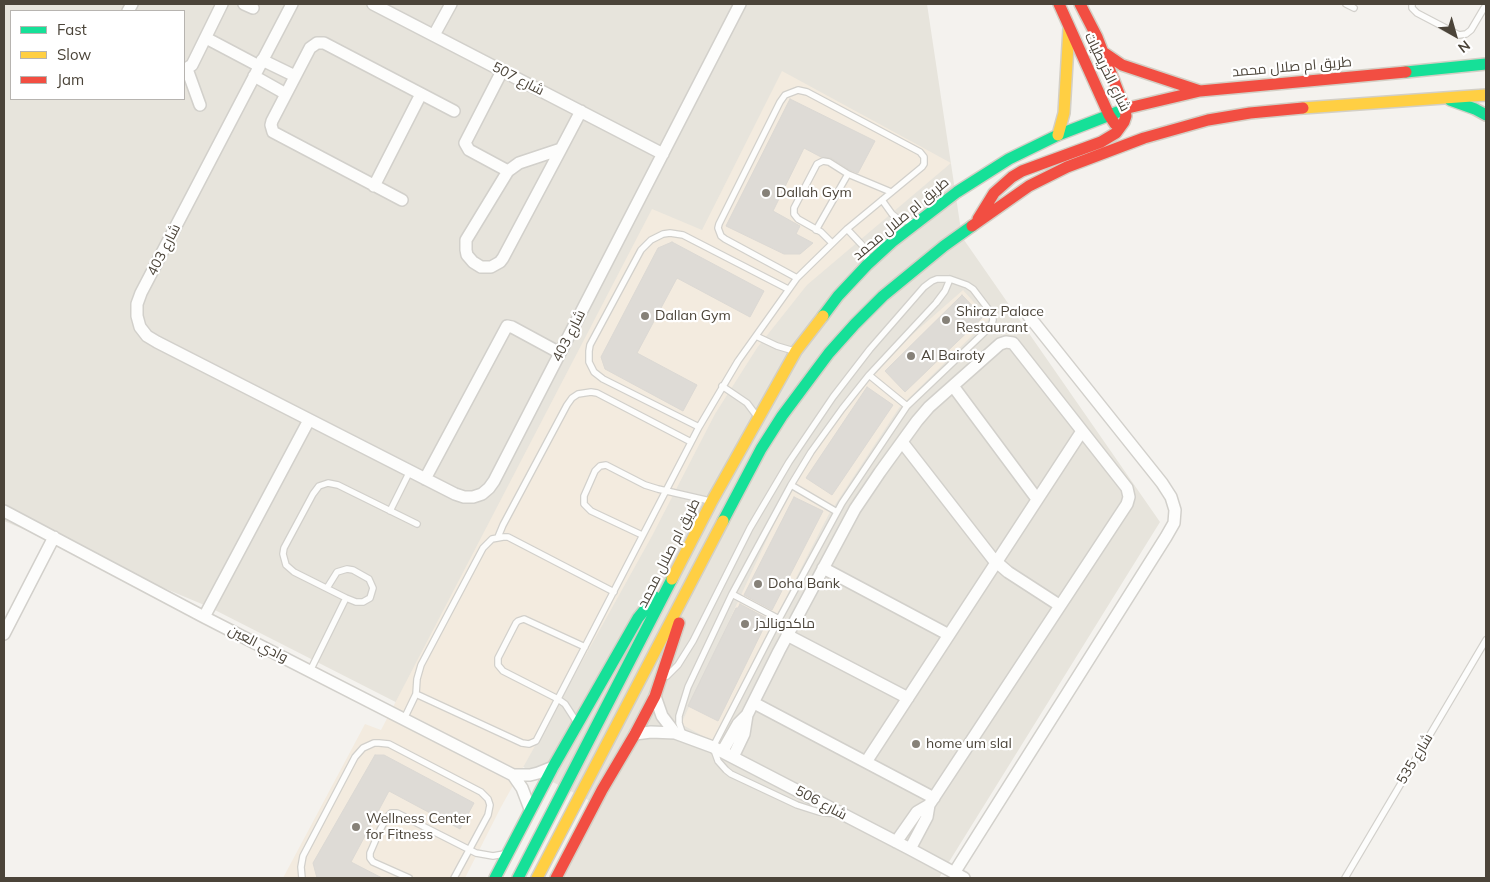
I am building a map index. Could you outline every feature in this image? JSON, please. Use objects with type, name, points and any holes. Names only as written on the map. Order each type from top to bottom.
[{"type":"street","points":[[200,105],[185,70],[192,65],[222,4]]},
{"type":"street","name":"شارع 403","points":[[292,4],[141,293],[137,304],[136,316],[140,327],[156,342],[464,497],[482,494],[489,488],[499,472],[740,4]]},
{"type":"street","name":"شارع 507","points":[[373,4],[663,154]]},
{"type":"street","points":[[434,36],[451,4]]},
{"type":"street","name":"شارع الخريطيات","points":[[1059,4],[1108,115],[1121,128],[1144,138]]},
{"type":"street","name":"شارع الخريطيات","points":[[1080,4],[1103,52],[1125,109]]},
{"type":"street","points":[[1058,135],[1064,113],[1069,26]]},
{"type":"street","points":[[206,38],[259,67],[295,76]]},
{"type":"street","points":[[402,200],[273,132],[271,125],[295,76],[313,45],[324,43],[454,111]]},
{"type":"street","points":[[1103,52],[1122,65],[1200,91]]},
{"type":"street","name":"طريق ام صلال محمد","points":[[519,877],[712,502],[796,351],[834,302],[867,265],[892,242],[957,192],[991,170],[1058,135],[1125,109],[1200,91],[1486,64]]},
{"type":"street","points":[[1470,65],[1486,72]]},
{"type":"street","points":[[259,67],[286,94]]},
{"type":"street","points":[[502,71],[465,143],[469,150],[508,171]]},
{"type":"street","points":[[374,186],[420,94]]},
{"type":"street","points":[[537,878],[685,594],[762,449],[782,416],[805,384],[855,324],[883,296],[920,264],[1029,186],[1067,167],[1144,138],[1208,120],[1250,113],[1486,95]]},
{"type":"street","points":[[1443,98],[1486,115]]},
{"type":"street","points":[[976,223],[991,198],[1012,177],[1022,171],[1108,138],[1121,128],[1126,116],[1125,109]]},
{"type":"street","points":[[561,149],[519,164],[508,171],[466,240],[466,250],[473,262],[482,267],[491,267],[503,258],[561,149],[581,111]]},
{"type":"street","points":[[959,876],[1174,523],[1175,510],[1171,497],[1162,483],[1028,315]]},
{"type":"street","points":[[425,479],[507,326],[560,352]]},
{"type":"street","points":[[718,749],[747,715],[787,635],[855,509],[902,442],[928,407],[1000,344],[1010,342],[1127,488],[1129,498],[1127,504],[931,802],[927,817],[910,849]]},
{"type":"street","points":[[953,386],[1038,499]]},
{"type":"street","points":[[204,617],[309,420]]},
{"type":"street","points":[[866,762],[1082,431]]},
{"type":"street","points":[[902,442],[997,562],[1008,572],[1059,605]]},
{"type":"street","name":"وادي العين","points":[[4,511],[204,617],[513,775],[538,774],[553,767]]},
{"type":"street","points":[[4,634],[54,537]]},
{"type":"street","points":[[823,568],[949,635]]},
{"type":"street","points":[[495,878],[553,767],[638,618],[651,601],[668,586]]},
{"type":"street","points":[[556,878],[602,790],[635,734],[656,690],[681,618],[685,594]]},
{"type":"street","points":[[787,635],[908,698]]},
{"type":"street","points":[[656,690],[662,716],[679,734]]},
{"type":"street","points":[[754,703],[866,762],[931,802]]},
{"type":"street","points":[[733,757],[744,734],[747,715]]},
{"type":"street","name":"شارع 506","points":[[635,734],[651,732],[679,734],[718,749],[959,876]]},
{"type":"street","points":[[513,775],[522,788],[530,809]]},
{"type":"street","points":[[896,842],[917,812],[931,802]]},
{"type":"lane","points":[[1346,4],[1354,8]]},
{"type":"lane","points":[[1412,4],[1412,8],[1417,13],[1459,35],[1466,34],[1471,30],[1484,8]]},
{"type":"lane","points":[[416,694],[522,743],[529,744],[536,740],[698,427],[722,386],[797,278],[847,229],[922,166],[925,160],[923,154],[807,92],[798,90],[786,95],[780,102],[718,228],[724,239],[797,278]]},
{"type":"lane","points":[[832,243],[825,236],[795,217],[793,211],[815,166],[820,162],[826,161],[848,174],[891,192]]},
{"type":"lane","points":[[816,230],[848,174]]},
{"type":"lane","points":[[882,200],[897,218],[907,222],[919,221]]},
{"type":"lane","points":[[847,229],[863,246],[867,265]]},
{"type":"lane","points":[[698,427],[602,380],[594,372],[589,362],[590,345],[641,250],[651,240],[663,234],[683,235],[788,289]]},
{"type":"lane","points":[[656,690],[686,653],[770,494],[832,396],[924,286],[937,279],[950,280],[967,285],[973,289],[992,314],[991,326],[907,406],[836,512],[779,619],[718,749],[718,761],[731,774],[797,806],[819,812],[842,814]]},
{"type":"lane","points":[[679,734],[679,716],[683,701],[732,594],[791,485],[816,445],[869,375],[936,304],[950,280]]},
{"type":"lane","points":[[756,336],[777,346],[796,351]]},
{"type":"lane","points":[[869,375],[907,406]]},
{"type":"lane","points":[[722,386],[747,403],[758,417]]},
{"type":"lane","points":[[498,537],[566,405],[578,394],[597,393],[691,442]]},
{"type":"lane","points":[[642,536],[587,508],[584,504],[584,496],[600,466],[606,465],[645,484],[665,491],[712,502]]},
{"type":"lane","points":[[390,511],[410,471]]},
{"type":"lane","points":[[327,588],[335,575],[343,569],[353,570],[371,582],[373,592],[367,601],[356,602],[346,598],[290,569],[284,560],[283,554],[286,543],[315,489],[324,484],[333,483],[417,524]]},
{"type":"lane","points":[[791,485],[836,512]]},
{"type":"lane","points":[[404,719],[416,694],[421,665],[487,542],[498,537],[508,537],[614,592]]},
{"type":"lane","points":[[732,594],[779,619]]},
{"type":"lane","points":[[310,671],[346,598]]},
{"type":"lane","points":[[578,724],[570,710],[558,699],[503,671],[497,662],[499,654],[518,620],[524,619],[585,647]]},
{"type":"lane","name":"شارع 535","points":[[1345,878],[1486,640]]},
{"type":"lane","points":[[302,878],[303,856],[355,756],[363,748],[374,743],[389,744],[485,795],[488,799],[490,810],[454,878]]},
{"type":"lane","points":[[409,878],[373,862],[370,858],[370,853],[380,830],[391,813],[397,813],[470,850],[484,855],[502,855],[508,852]]},
{"type":"shaded area","points":[[4,4],[927,4],[962,237],[1160,522],[939,878],[557,878],[590,801],[209,607],[4,521]]},
{"type":"shaded area","points":[[782,71],[951,163],[807,285],[757,348],[715,414],[652,536],[501,807],[465,878],[283,878],[365,724],[381,730],[652,209],[702,230]]},
{"type":"shaded area","points":[[963,290],[989,319],[899,408],[829,514],[712,741],[681,724],[788,494],[800,474],[866,375]]},
{"type":"building","points":[[790,99],[875,141],[858,173],[831,158],[821,157],[804,148],[773,211],[800,226],[796,234],[813,243],[800,254],[784,254],[726,226]]},
{"type":"building","points":[[672,242],[764,291],[750,317],[677,278],[637,353],[697,385],[683,411],[605,369],[601,357],[658,248]]},
{"type":"building","points":[[962,295],[983,317],[905,392],[885,371]]},
{"type":"building","points":[[867,387],[893,405],[832,495],[806,478]]},
{"type":"building","points":[[794,497],[823,511],[772,610],[744,595]]},
{"type":"building","points":[[740,604],[768,619],[718,721],[688,706],[736,608]]},
{"type":"building","points":[[375,755],[384,755],[474,803],[460,829],[389,791],[351,862],[382,878],[317,878],[313,863]]},
{"type":"traffic: fast","points":[[1406,72],[1486,64]]},
{"type":"traffic: fast","points":[[1450,100],[1486,115]]},
{"type":"traffic: fast","points":[[823,316],[838,296],[867,265],[892,242],[957,192],[1009,159],[1058,135],[1128,108]]},
{"type":"traffic: fast","points":[[723,521],[761,449],[782,416],[829,353],[883,296],[944,246],[972,226]]},
{"type":"traffic: fast","points":[[518,878],[672,579]]},
{"type":"traffic: fast","points":[[495,878],[553,767],[638,618],[655,597]]},
{"type":"traffic: slow","points":[[1058,135],[1064,113],[1069,28]]},
{"type":"traffic: slow","points":[[1303,108],[1486,95]]},
{"type":"traffic: slow","points":[[672,579],[712,501],[796,351],[823,316]]},
{"type":"traffic: slow","points":[[537,878],[723,521]]},
{"type":"traffic: jam","points":[[1059,4],[1109,115],[1115,124]]},
{"type":"traffic: jam","points":[[978,219],[994,193],[1012,177],[1022,171],[1101,142],[1116,133],[1124,122],[1126,116],[1125,109],[1097,37],[1080,4]]},
{"type":"traffic: jam","points":[[1103,52],[1122,65],[1200,91]]},
{"type":"traffic: jam","points":[[1128,108],[1200,91],[1406,72]]},
{"type":"traffic: jam","points":[[972,226],[1029,186],[1067,167],[1144,138],[1208,120],[1250,113],[1303,108]]},
{"type":"traffic: jam","points":[[556,878],[602,790],[655,696],[679,623]]},
{"type":"place","name":"Dallah Gym","points":[[766,193]]},
{"type":"place","name":"Dallan Gym","points":[[645,316]]},
{"type":"place","name":"Shiraz Palace Restaurant","points":[[946,320]]},
{"type":"place","name":"Al Bairoty","points":[[911,356]]},
{"type":"place","name":"Doha Bank","points":[[758,584]]},
{"type":"place","name":"ماكدونالدز","points":[[745,624]]},
{"type":"place","name":"home um slal","points":[[916,744]]},
{"type":"place","name":"Wellness Center for Fitness","points":[[356,827]]}]
